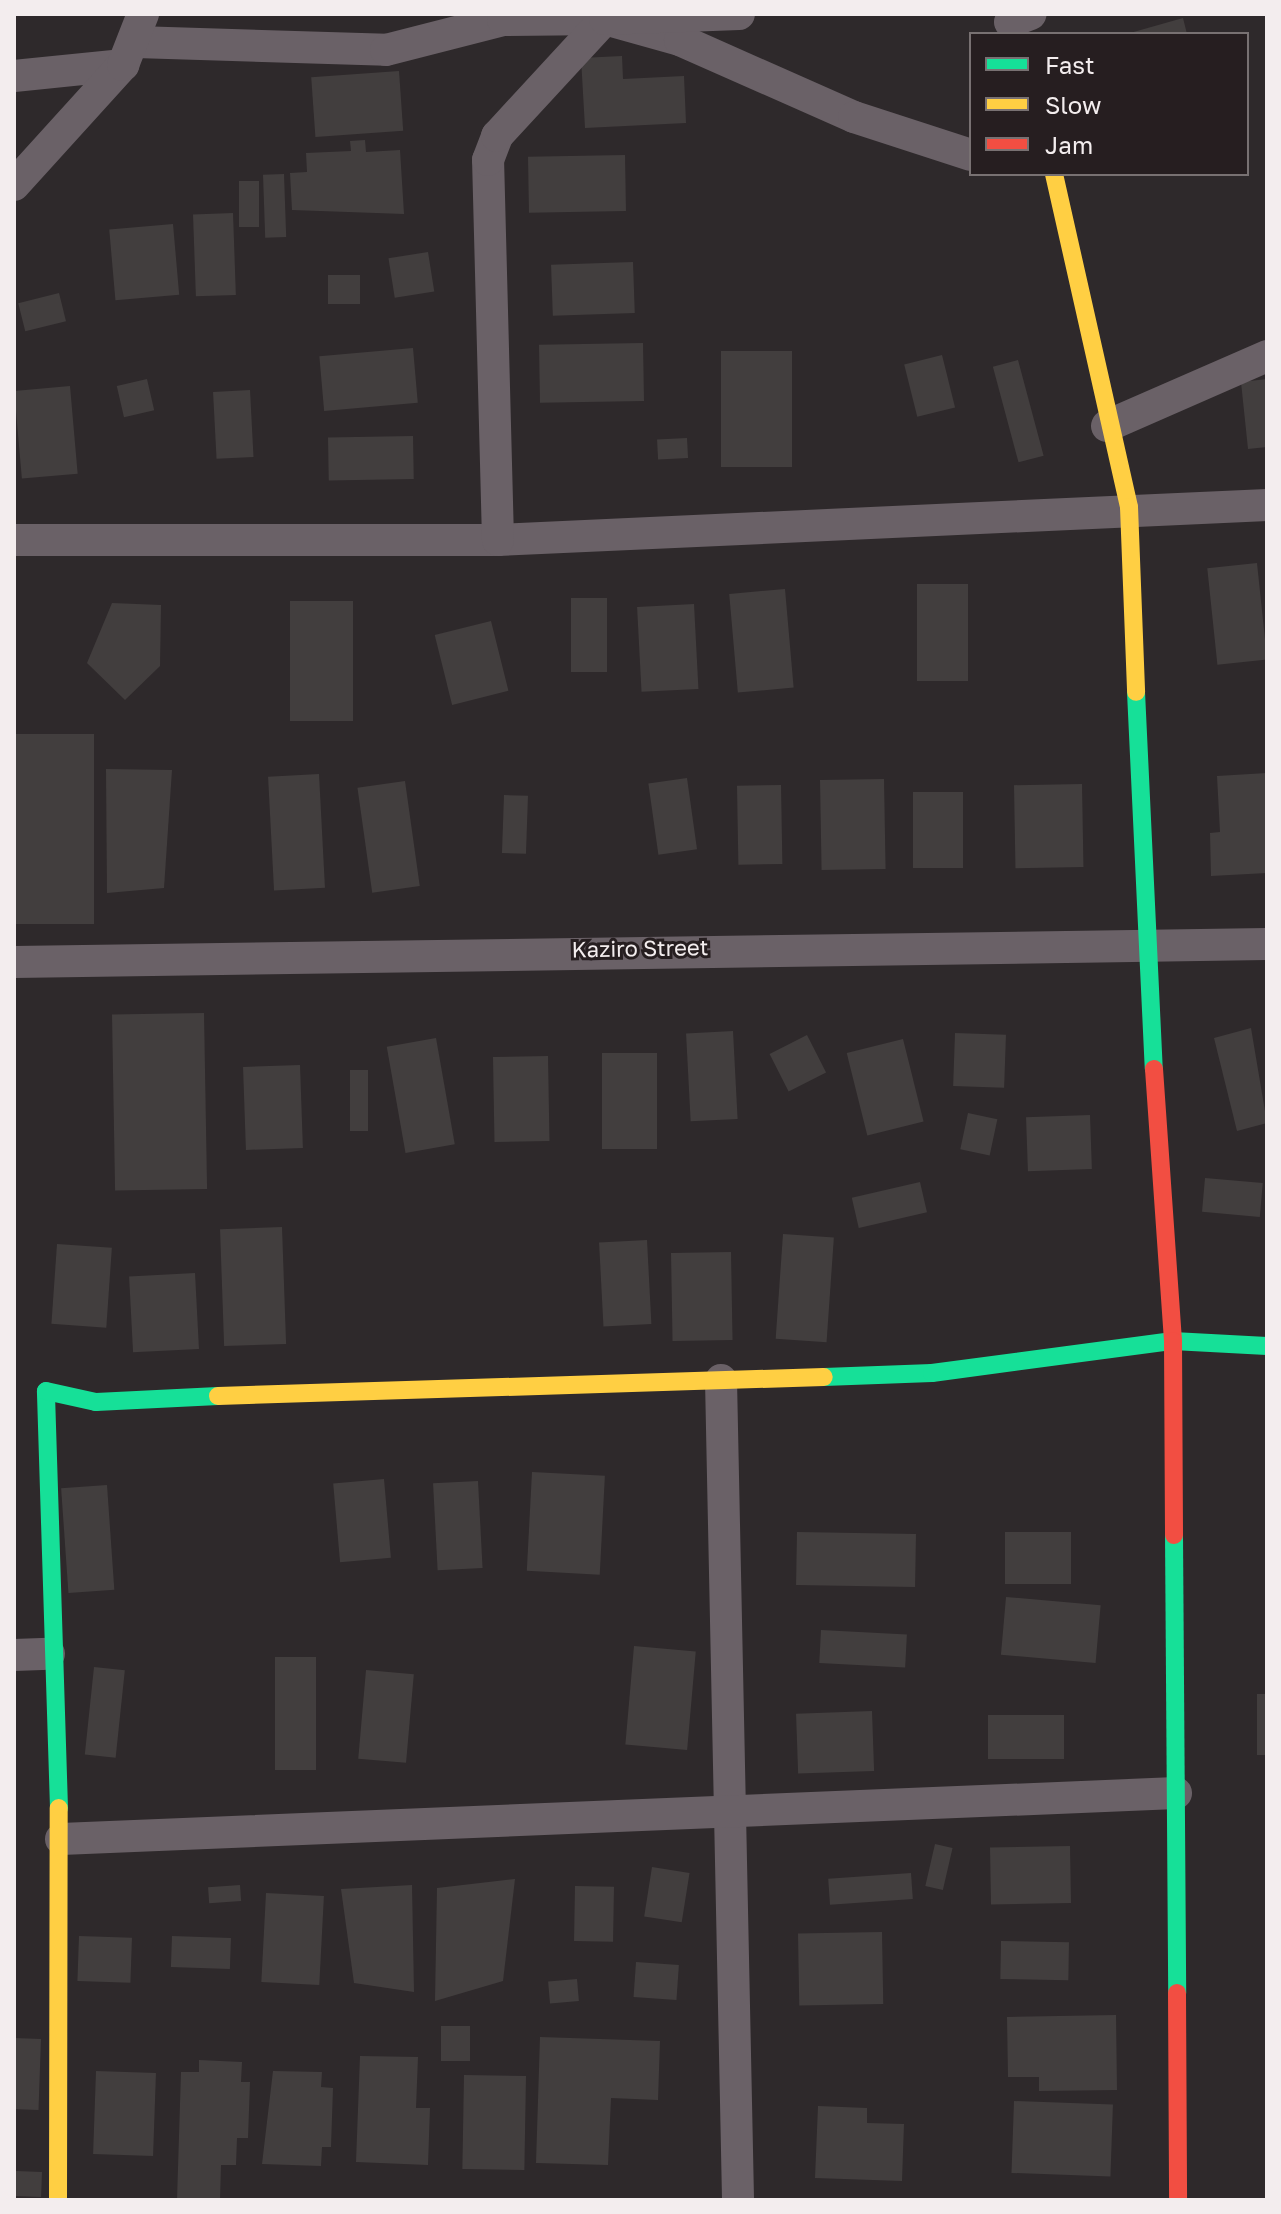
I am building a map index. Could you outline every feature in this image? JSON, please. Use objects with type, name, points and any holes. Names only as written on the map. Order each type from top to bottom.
[{"type":"street","points":[[14,76],[134,40],[386,50],[503,20],[739,14]]},
{"type":"street","points":[[605,19],[680,40],[854,117],[969,154]]},
{"type":"street","points":[[498,540],[488,160],[497,136],[605,19]]},
{"type":"street","points":[[14,185],[134,40]]},
{"type":"street","points":[[1054,176],[1107,426],[1129,507],[1145,943],[1173,1341],[1178,2200]]},
{"type":"street","points":[[1107,426],[1267,356]]},
{"type":"street","points":[[14,540],[498,540],[1129,507],[1267,505]]},
{"type":"street","name":"Kaziro Street","points":[[14,962],[1145,943],[1267,944]]},
{"type":"street","points":[[58,2200],[61,1839],[49,1654],[46,1391],[96,1402],[456,1384],[932,1373],[1173,1341],[1267,1346]]},
{"type":"street","points":[[721,1380],[738,2200]]},
{"type":"street","points":[[14,1655],[49,1654]]},
{"type":"street","points":[[61,1839],[1176,1793]]},
{"type":"building","points":[[1183,18],[1186,32],[1134,32]]},
{"type":"building","points":[[622,56],[623,79],[684,76],[686,123],[585,128],[581,58]]},
{"type":"building","points":[[399,71],[403,131],[315,137],[311,77]]},
{"type":"building","points":[[365,140],[366,152],[400,150],[404,214],[292,210],[290,173],[307,172],[306,153],[351,151],[350,141]]},
{"type":"building","points":[[625,155],[626,211],[529,213],[528,157]]},
{"type":"building","points":[[284,174],[286,237],[265,238],[263,175]]},
{"type":"building","points":[[239,181],[259,181],[259,227],[239,227]]},
{"type":"building","points":[[233,213],[236,295],[196,296],[193,214]]},
{"type":"building","points":[[173,224],[179,295],[115,300],[109,230]]},
{"type":"building","points":[[428,252],[434,292],[395,298],[388,258]]},
{"type":"building","points":[[633,262],[635,313],[553,316],[551,265]]},
{"type":"building","points":[[328,275],[360,275],[360,304],[328,304]]},
{"type":"building","points":[[59,293],[66,321],[25,331],[18,303]]},
{"type":"building","points":[[643,343],[644,401],[540,403],[539,345]]},
{"type":"building","points":[[413,348],[418,403],[324,411],[319,356]]},
{"type":"building","points":[[721,351],[792,351],[792,467],[721,467]]},
{"type":"building","points":[[942,355],[955,407],[917,417],[904,364]]},
{"type":"building","points":[[1018,360],[1044,456],[1019,462],[993,367]]},
{"type":"building","points":[[147,379],[154,410],[124,417],[117,386]]},
{"type":"building","points":[[1267,379],[1267,447],[1248,449],[1241,382]]},
{"type":"building","points":[[70,386],[78,474],[22,479],[14,391]]},
{"type":"building","points":[[250,390],[254,457],[217,459],[213,392]]},
{"type":"building","points":[[413,436],[414,479],[329,480],[328,437]]},
{"type":"building","points":[[687,438],[688,458],[658,460],[657,440]]},
{"type":"building","points":[[1257,563],[1267,659],[1217,665],[1207,568]]},
{"type":"building","points":[[917,584],[968,584],[968,681],[917,681]]},
{"type":"building","points":[[785,589],[794,688],[738,693],[729,594]]},
{"type":"building","points":[[571,598],[607,598],[607,672],[571,672]]},
{"type":"building","points":[[290,601],[353,601],[353,721],[290,721]]},
{"type":"building","points":[[112,603],[161,605],[160,666],[125,700],[87,663]]},
{"type":"building","points":[[694,604],[698,689],[642,692],[637,607]]},
{"type":"building","points":[[491,621],[508,691],[452,705],[435,635]]},
{"type":"building","points":[[14,734],[94,734],[94,924],[14,924]]},
{"type":"building","points":[[106,769],[172,770],[164,888],[107,893]]},
{"type":"building","points":[[1267,773],[1267,873],[1211,876],[1210,833],[1220,832],[1217,776]]},
{"type":"building","points":[[319,774],[325,888],[274,891],[268,777]]},
{"type":"building","points":[[687,778],[697,849],[658,855],[648,783]]},
{"type":"building","points":[[884,779],[886,869],[822,870],[820,780]]},
{"type":"building","points":[[405,781],[420,886],[372,893],[357,788]]},
{"type":"building","points":[[1082,784],[1083,867],[1015,868],[1014,785]]},
{"type":"building","points":[[781,785],[782,864],[738,865],[737,786]]},
{"type":"building","points":[[913,792],[963,792],[963,868],[913,868]]},
{"type":"building","points":[[504,795],[528,796],[526,854],[502,853]]},
{"type":"building","points":[[204,1013],[207,1189],[115,1191],[112,1015]]},
{"type":"building","points":[[1251,1028],[1267,1123],[1237,1131],[1214,1038]]},
{"type":"building","points":[[733,1031],[738,1119],[691,1121],[686,1033]]},
{"type":"building","points":[[955,1033],[1006,1035],[1004,1088],[953,1086]]},
{"type":"building","points":[[807,1035],[826,1072],[789,1091],[770,1054]]},
{"type":"building","points":[[436,1038],[455,1144],[406,1153],[387,1047]]},
{"type":"building","points":[[903,1039],[924,1121],[867,1136],[847,1053]]},
{"type":"building","points":[[602,1053],[657,1053],[657,1149],[602,1149]]},
{"type":"building","points":[[548,1056],[549,1141],[494,1142],[493,1057]]},
{"type":"building","points":[[300,1065],[303,1148],[246,1150],[243,1067]]},
{"type":"building","points":[[350,1070],[368,1070],[368,1131],[350,1131]]},
{"type":"building","points":[[968,1113],[997,1119],[990,1155],[960,1149]]},
{"type":"building","points":[[1090,1115],[1092,1169],[1028,1171],[1026,1117]]},
{"type":"building","points":[[1205,1178],[1263,1183],[1260,1217],[1202,1212]]},
{"type":"building","points":[[920,1182],[927,1212],[859,1228],[852,1198]]},
{"type":"building","points":[[282,1227],[286,1344],[224,1346],[220,1229]]},
{"type":"building","points":[[783,1234],[834,1238],[827,1342],[776,1339]]},
{"type":"building","points":[[647,1240],[651,1324],[603,1326],[599,1243]]},
{"type":"building","points":[[57,1244],[112,1248],[106,1328],[51,1324]]},
{"type":"building","points":[[731,1252],[733,1340],[673,1341],[671,1253]]},
{"type":"building","points":[[195,1273],[199,1349],[133,1352],[129,1276]]},
{"type":"building","points":[[532,1472],[605,1476],[600,1575],[527,1571]]},
{"type":"building","points":[[384,1479],[391,1558],[340,1562],[333,1483]]},
{"type":"building","points":[[478,1481],[483,1568],[438,1570],[433,1483]]},
{"type":"building","points":[[107,1485],[114,1590],[68,1593],[61,1488]]},
{"type":"building","points":[[797,1532],[916,1534],[915,1587],[796,1585]]},
{"type":"building","points":[[1005,1532],[1071,1532],[1071,1584],[1005,1584]]},
{"type":"building","points":[[1006,1597],[1101,1605],[1096,1663],[1001,1655]]},
{"type":"building","points":[[821,1630],[907,1635],[905,1667],[819,1663]]},
{"type":"building","points":[[634,1646],[696,1651],[687,1750],[625,1745]]},
{"type":"building","points":[[275,1657],[316,1657],[316,1770],[275,1770]]},
{"type":"building","points":[[94,1667],[125,1670],[116,1758],[85,1755]]},
{"type":"building","points":[[366,1670],[414,1674],[406,1763],[358,1759]]},
{"type":"building","points":[[1257,1694],[1267,1694],[1267,1755],[1257,1755]]},
{"type":"building","points":[[872,1711],[874,1771],[798,1774],[796,1714]]},
{"type":"building","points":[[988,1715],[1064,1715],[1064,1759],[988,1759]]},
{"type":"building","points":[[935,1844],[953,1848],[943,1890],[925,1886]]},
{"type":"building","points":[[1070,1846],[1071,1903],[991,1904],[990,1847]]},
{"type":"building","points":[[652,1867],[690,1873],[682,1922],[644,1916]]},
{"type":"building","points":[[911,1873],[913,1899],[830,1905],[828,1879]]},
{"type":"building","points":[[515,1879],[503,1981],[435,2001],[437,1888]]},
{"type":"building","points":[[240,1885],[241,1901],[209,1903],[208,1887]]},
{"type":"building","points":[[412,1885],[414,1992],[354,1983],[341,1889]]},
{"type":"building","points":[[575,1886],[614,1887],[613,1942],[574,1941]]},
{"type":"building","points":[[266,1893],[324,1896],[319,1985],[261,1982]]},
{"type":"building","points":[[882,1932],[883,2004],[799,2005],[798,1933]]},
{"type":"building","points":[[79,1936],[132,1938],[130,1983],[77,1981]]},
{"type":"building","points":[[172,1936],[231,1938],[230,1969],[171,1967]]},
{"type":"building","points":[[1001,1941],[1069,1942],[1068,1980],[1000,1979]]},
{"type":"building","points":[[636,1962],[679,1965],[676,2000],[634,1997]]},
{"type":"building","points":[[577,1979],[579,2001],[550,2003],[548,1982]]},
{"type":"building","points":[[1116,2015],[1117,2090],[1039,2091],[1039,2077],[1008,2077],[1007,2017]]},
{"type":"building","points":[[441,2026],[470,2026],[470,2061],[441,2061]]},
{"type":"building","points":[[540,2037],[660,2041],[658,2100],[611,2098],[608,2165],[536,2163]]},
{"type":"building","points":[[14,2038],[41,2039],[39,2110],[14,2109]]},
{"type":"building","points":[[360,2056],[418,2057],[416,2108],[430,2108],[428,2165],[356,2162]]},
{"type":"building","points":[[199,2060],[242,2062],[241,2082],[250,2082],[248,2138],[237,2138],[236,2165],[221,2165],[220,2200],[177,2200],[181,2072],[199,2072]]},
{"type":"building","points":[[96,2071],[156,2073],[153,2156],[93,2154]]},
{"type":"building","points":[[273,2071],[322,2072],[321,2087],[333,2088],[331,2147],[322,2147],[321,2166],[262,2164]]},
{"type":"building","points":[[464,2075],[526,2076],[524,2170],[462,2169]]},
{"type":"building","points":[[1014,2101],[1113,2104],[1110,2176],[1011,2173]]},
{"type":"building","points":[[818,2106],[867,2108],[867,2123],[904,2124],[902,2181],[815,2178]]},
{"type":"building","points":[[16,2171],[42,2172],[41,2197],[15,2196]]},
{"type":"traffic: fast","points":[[1136,692],[1154,1069]]},
{"type":"traffic: fast","points":[[824,1377],[932,1373],[1173,1341],[1267,1346]]},
{"type":"traffic: fast","points":[[59,1808],[46,1391],[96,1402],[218,1396]]},
{"type":"traffic: fast","points":[[1174,1535],[1177,1993]]},
{"type":"traffic: slow","points":[[1054,176],[1129,507],[1136,692]]},
{"type":"traffic: slow","points":[[218,1396],[824,1377]]},
{"type":"traffic: slow","points":[[58,2200],[59,1808]]},
{"type":"traffic: jam","points":[[1154,1069],[1173,1341],[1174,1535]]},
{"type":"traffic: jam","points":[[1177,1993],[1178,2200]]}]
